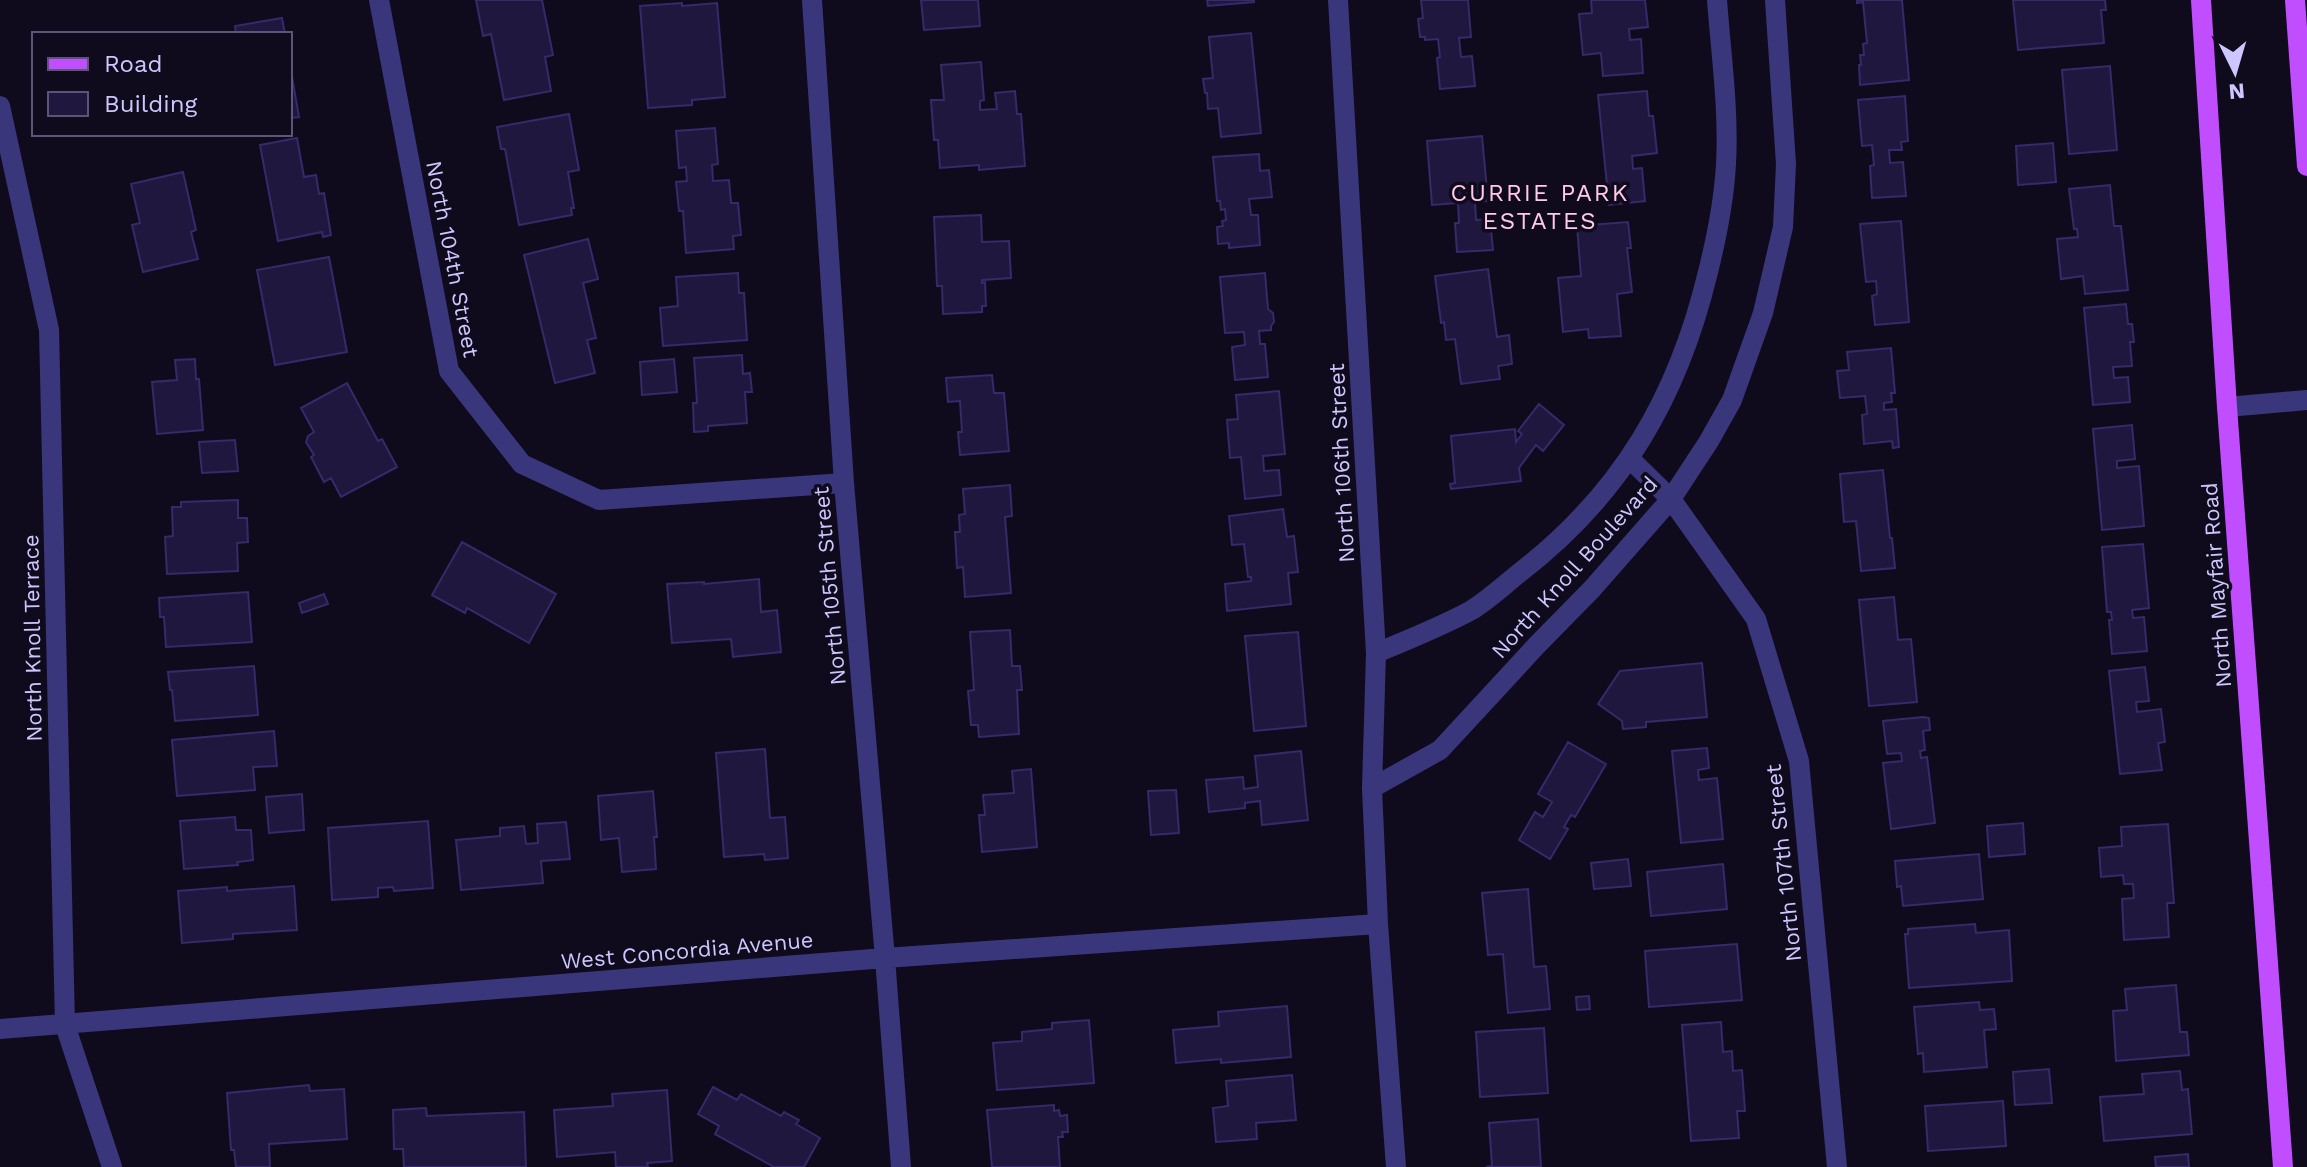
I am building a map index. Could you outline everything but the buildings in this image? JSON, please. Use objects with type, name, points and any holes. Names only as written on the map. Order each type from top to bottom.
[{"type":"main road","name":"North Mayfair Road","points":[[2201,0],[2227,407],[2283,1167]]},
{"type":"main road","points":[[2295,0],[2307,166]]},
{"type":"street","name":"North 104th Street","points":[[379,0],[449,371],[522,464],[599,500],[844,483]]},
{"type":"street","name":"North 105th Street","points":[[812,0],[844,483],[901,1167]]},
{"type":"street","name":"North 106th Street","points":[[1338,0],[1376,653],[1372,788],[1378,924]]},
{"type":"street","name":"North Knoll Boulevard","points":[[1376,653],[1415,638],[1473,609],[1537,560],[1576,523],[1630,459],[1656,417],[1678,370],[1702,296],[1719,227],[1726,163],[1717,0]]},
{"type":"street","name":"North Knoll Boulevard","points":[[1372,788],[1440,750],[1592,589],[1671,499],[1732,400],[1763,313],[1783,227],[1786,164],[1775,0]]},
{"type":"street","name":"North Knoll Terrace","points":[[0,106],[49,330],[65,1025],[112,1167]]},
{"type":"street","points":[[2227,407],[2307,400]]},
{"type":"street","name":"North 107th Street","points":[[1630,459],[1671,499],[1756,619],[1799,761],[1837,1167]]},
{"type":"street","points":[[1378,924],[1396,1167]]},
{"type":"street","name":"West Concordia Avenue","points":[[0,1029],[885,958],[1378,924]]},
{"type":"district","name":"CURRIE PARK ESTATES","points":[[1540,207]]}]
